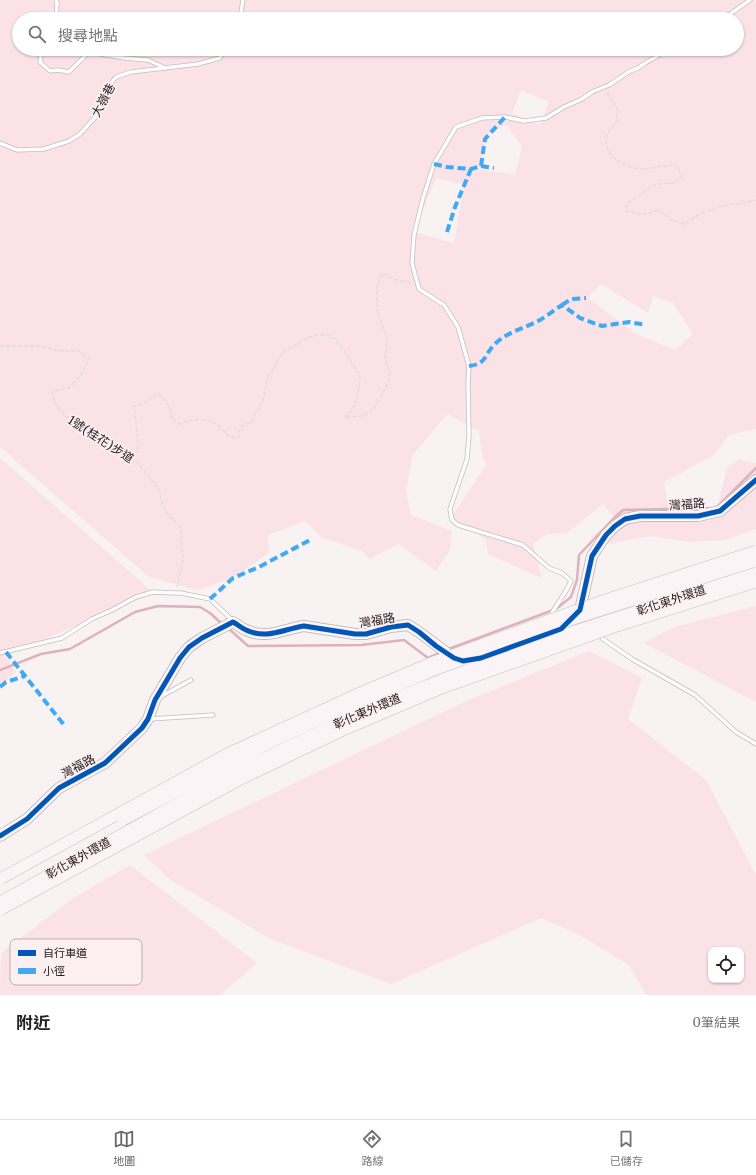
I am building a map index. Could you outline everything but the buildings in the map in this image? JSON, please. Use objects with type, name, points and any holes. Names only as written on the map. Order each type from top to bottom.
[{"type":"main road","points":[[0,878],[227,754],[355,695],[431,663],[591,604],[756,551]]},
{"type":"main road","name":"彰化東外環道","points":[[0,886],[230,763],[345,708],[462,660],[573,619],[756,561]]},
{"type":"main road","name":"彰化東外環道","points":[[0,902],[236,771],[370,708],[445,678],[575,630],[756,573]]},
{"type":"main road","points":[[0,910],[241,779],[274,762],[367,720],[442,688],[572,641],[756,582]]},
{"type":"street","name":"灣福路","points":[[0,836],[28,819],[59,788],[105,763],[142,728],[148,719],[155,700],[180,658],[189,647],[202,638],[233,622],[245,630],[259,635],[273,634],[295,627],[304,626],[355,634],[366,634],[391,627],[408,625],[454,658],[463,661],[481,658],[561,629],[580,610],[592,556],[606,534],[625,519],[640,516],[698,516],[720,511],[756,480]]},
{"type":"street","name":"灣福路","points":[[436,646],[458,656],[464,655],[554,622],[580,610]]},
{"type":"lane","points":[[56,0],[56,12]]},
{"type":"lane","points":[[241,12],[243,0]]},
{"type":"lane","points":[[733,12],[750,0]]},
{"type":"lane","points":[[41,56],[40,62],[50,71],[58,70],[69,72],[85,56]]},
{"type":"lane","points":[[112,56],[148,60],[166,69]]},
{"type":"lane","name":"大嶺巷","points":[[0,143],[17,150],[44,149],[69,141],[80,134],[98,114],[107,88],[116,77],[131,72],[198,64],[220,58],[221,56]]},
{"type":"lane","points":[[554,622],[552,613],[566,592],[571,581],[562,573],[549,568],[523,545],[458,525],[452,520],[450,509],[467,459],[469,435],[469,366],[458,327],[444,305],[419,289],[412,263],[414,235],[423,198],[434,164],[456,127],[482,118],[505,117],[524,120],[546,118],[657,56]]},
{"type":"lane","points":[[0,654],[62,638],[92,619],[136,597],[153,592],[181,593],[210,598],[233,622]]},
{"type":"lane","points":[[580,610],[603,639],[632,659],[695,695],[736,732],[756,744]]},
{"type":"lane","points":[[155,700],[191,680]]},
{"type":"lane","points":[[148,719],[213,715]]},
{"type":"path","points":[[603,87],[610,95],[616,108],[617,121],[610,129],[606,142],[610,153],[622,163],[637,169],[653,169],[666,165],[676,165],[682,176],[674,184],[656,184],[627,203],[626,211],[646,214],[659,210],[673,221],[684,224],[700,214],[715,208],[756,200]]},
{"type":"path","points":[[128,457],[136,452],[138,443],[134,406],[148,402],[152,397],[159,394],[169,406],[170,414],[174,421],[180,424],[196,419],[215,423],[227,436],[233,438],[239,437],[241,427],[252,421],[254,415],[260,408],[268,376],[284,351],[292,348],[302,340],[319,334],[330,336],[335,339],[344,349],[360,376],[355,406],[345,418],[368,414],[376,406],[382,396],[389,381],[390,374],[385,358],[387,350],[386,334],[377,311],[378,280],[381,274],[402,281],[418,283]]},
{"type":"shaded area","points":[[0,0],[756,0],[756,429],[729,435],[714,455],[664,482],[668,505],[699,521],[725,515],[719,500],[727,468],[738,460],[756,463],[756,529],[725,540],[691,542],[649,536],[607,544],[591,537],[615,519],[603,504],[567,533],[547,534],[533,544],[542,578],[488,554],[486,540],[451,517],[487,464],[483,460],[479,431],[447,414],[412,456],[406,491],[411,515],[452,531],[450,550],[436,571],[398,544],[370,559],[362,551],[321,537],[305,521],[268,535],[269,553],[234,577],[198,590],[149,577],[0,447]],"holes":[[[521,90],[549,102],[540,125],[512,113]],[[507,125],[522,147],[515,175],[479,169],[490,131]],[[436,178],[464,185],[454,243],[414,232]],[[601,284],[648,313],[653,296],[673,303],[693,334],[675,350],[636,334],[588,298]]]},
{"type":"shaded area","points":[[0,458],[154,593],[5,656],[16,672],[0,685]]},
{"type":"shaded area","points":[[756,606],[756,702],[644,643],[674,627]]},
{"type":"shaded area","points":[[589,651],[642,678],[628,719],[706,780],[756,875],[756,995],[646,995],[629,965],[576,933],[541,918],[391,984],[271,939],[169,879],[144,855],[462,703]]},
{"type":"shaded area","points":[[130,865],[257,963],[220,995],[0,995],[1,953],[10,946],[10,985],[142,985],[142,939],[19,939],[72,899]]},
{"type":"waterway","points":[[446,650],[556,609],[571,597],[577,580],[579,555],[623,510],[716,508],[756,468]]},
{"type":"waterway","points":[[0,670],[41,654],[70,649],[135,612],[158,606],[200,607],[210,613],[222,624]]},
{"type":"waterway","points":[[228,628],[248,646],[361,645],[404,640],[428,658],[442,652]]},
{"type":"marked path","points":[[434,164],[447,167],[471,169],[481,166],[485,139],[505,117]]},
{"type":"marked path","points":[[481,166],[494,168]]},
{"type":"marked path","points":[[447,232],[455,207],[471,169]]},
{"type":"marked path","points":[[562,305],[571,299],[586,298]]},
{"type":"marked path","points":[[469,366],[475,365],[482,361],[494,345],[504,337],[532,324],[562,305],[580,318],[602,326],[629,322],[646,325]]},
{"type":"marked path","points":[[210,599],[233,578],[259,567],[310,540]]},
{"type":"marked path","points":[[6,652],[64,725]]},
{"type":"marked path","points":[[0,687],[6,682],[25,676]]},
{"type":"cycle path","points":[[0,836],[27,819],[59,788],[105,763],[142,728],[148,719],[155,700],[180,658],[189,647],[202,638],[233,622],[246,630],[261,634],[275,633],[304,626],[355,634],[366,634],[391,627],[408,625],[454,658],[463,661],[481,658],[561,629],[580,610],[592,556],[606,535],[625,519],[640,516],[698,516],[720,511],[756,480]]}]
